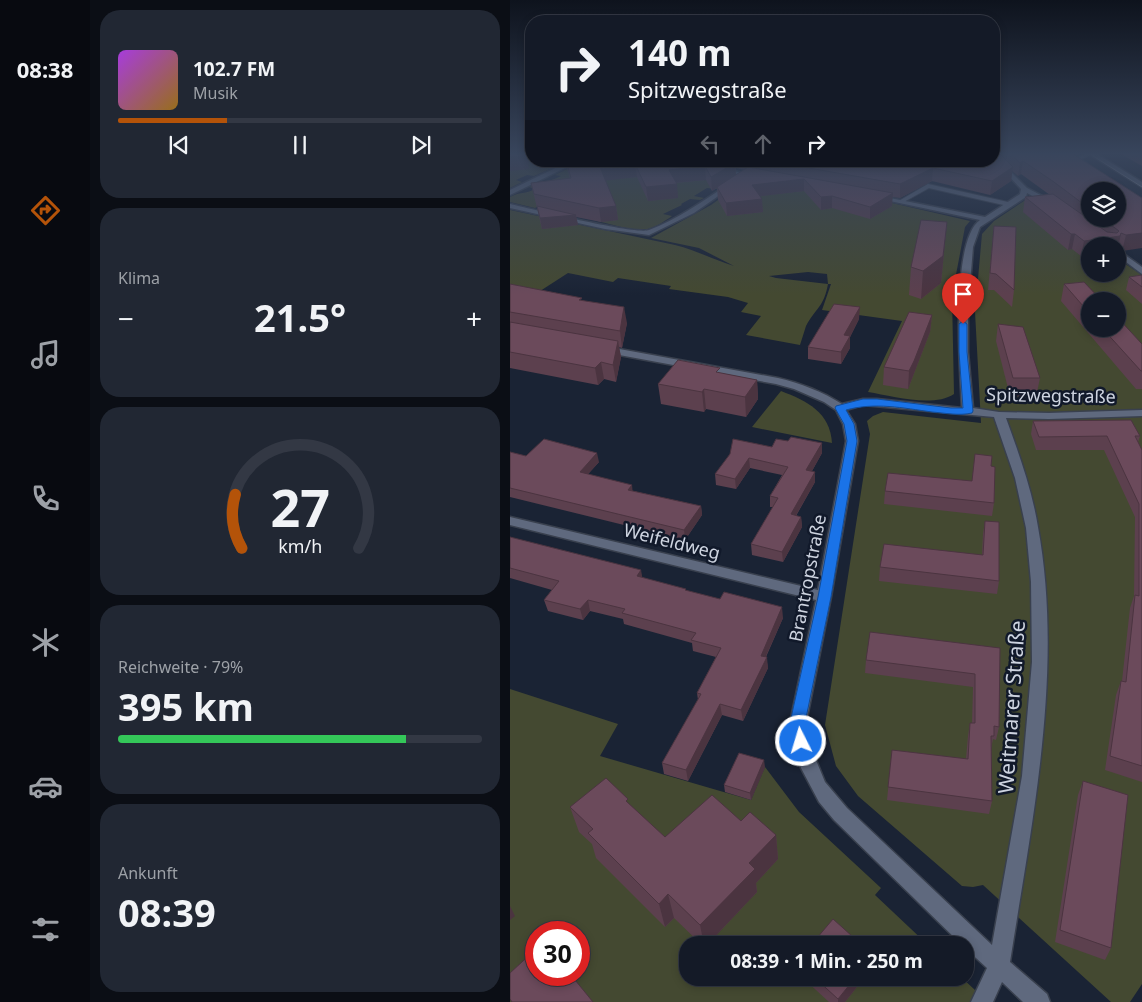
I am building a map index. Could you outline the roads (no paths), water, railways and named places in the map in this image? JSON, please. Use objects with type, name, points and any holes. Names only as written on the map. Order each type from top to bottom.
[{"type":"street","points":[[510,206],[605,227],[649,233],[707,201]]},
{"type":"street","points":[[894,201],[984,219]]},
{"type":"street","points":[[968,411],[963,352],[963,310],[969,247],[977,226],[984,219],[1013,201]]},
{"type":"street","points":[[1049,201],[1063,211]]},
{"type":"street","points":[[1126,258],[1142,271]]},
{"type":"street","points":[[587,346],[778,381],[815,394],[840,408]]},
{"type":"street","name":"Spitzwegstraße","points":[[840,408],[863,402],[877,402],[999,415],[1049,416],[1142,413]]},
{"type":"street","name":"Brantropstraße","points":[[840,408],[849,424],[852,441],[824,597],[799,718],[799,729],[805,757],[824,794],[841,814],[1039,1002]]},
{"type":"street","name":"Weitmarer Straße","points":[[982,1002],[999,966],[1031,776],[1040,662],[1038,582],[1029,513],[1022,478],[999,415]]},
{"type":"street","name":"Weifeldweg","points":[[510,521],[824,597]]},
{"type":"lane","points":[[994,201],[1008,204]]}]
